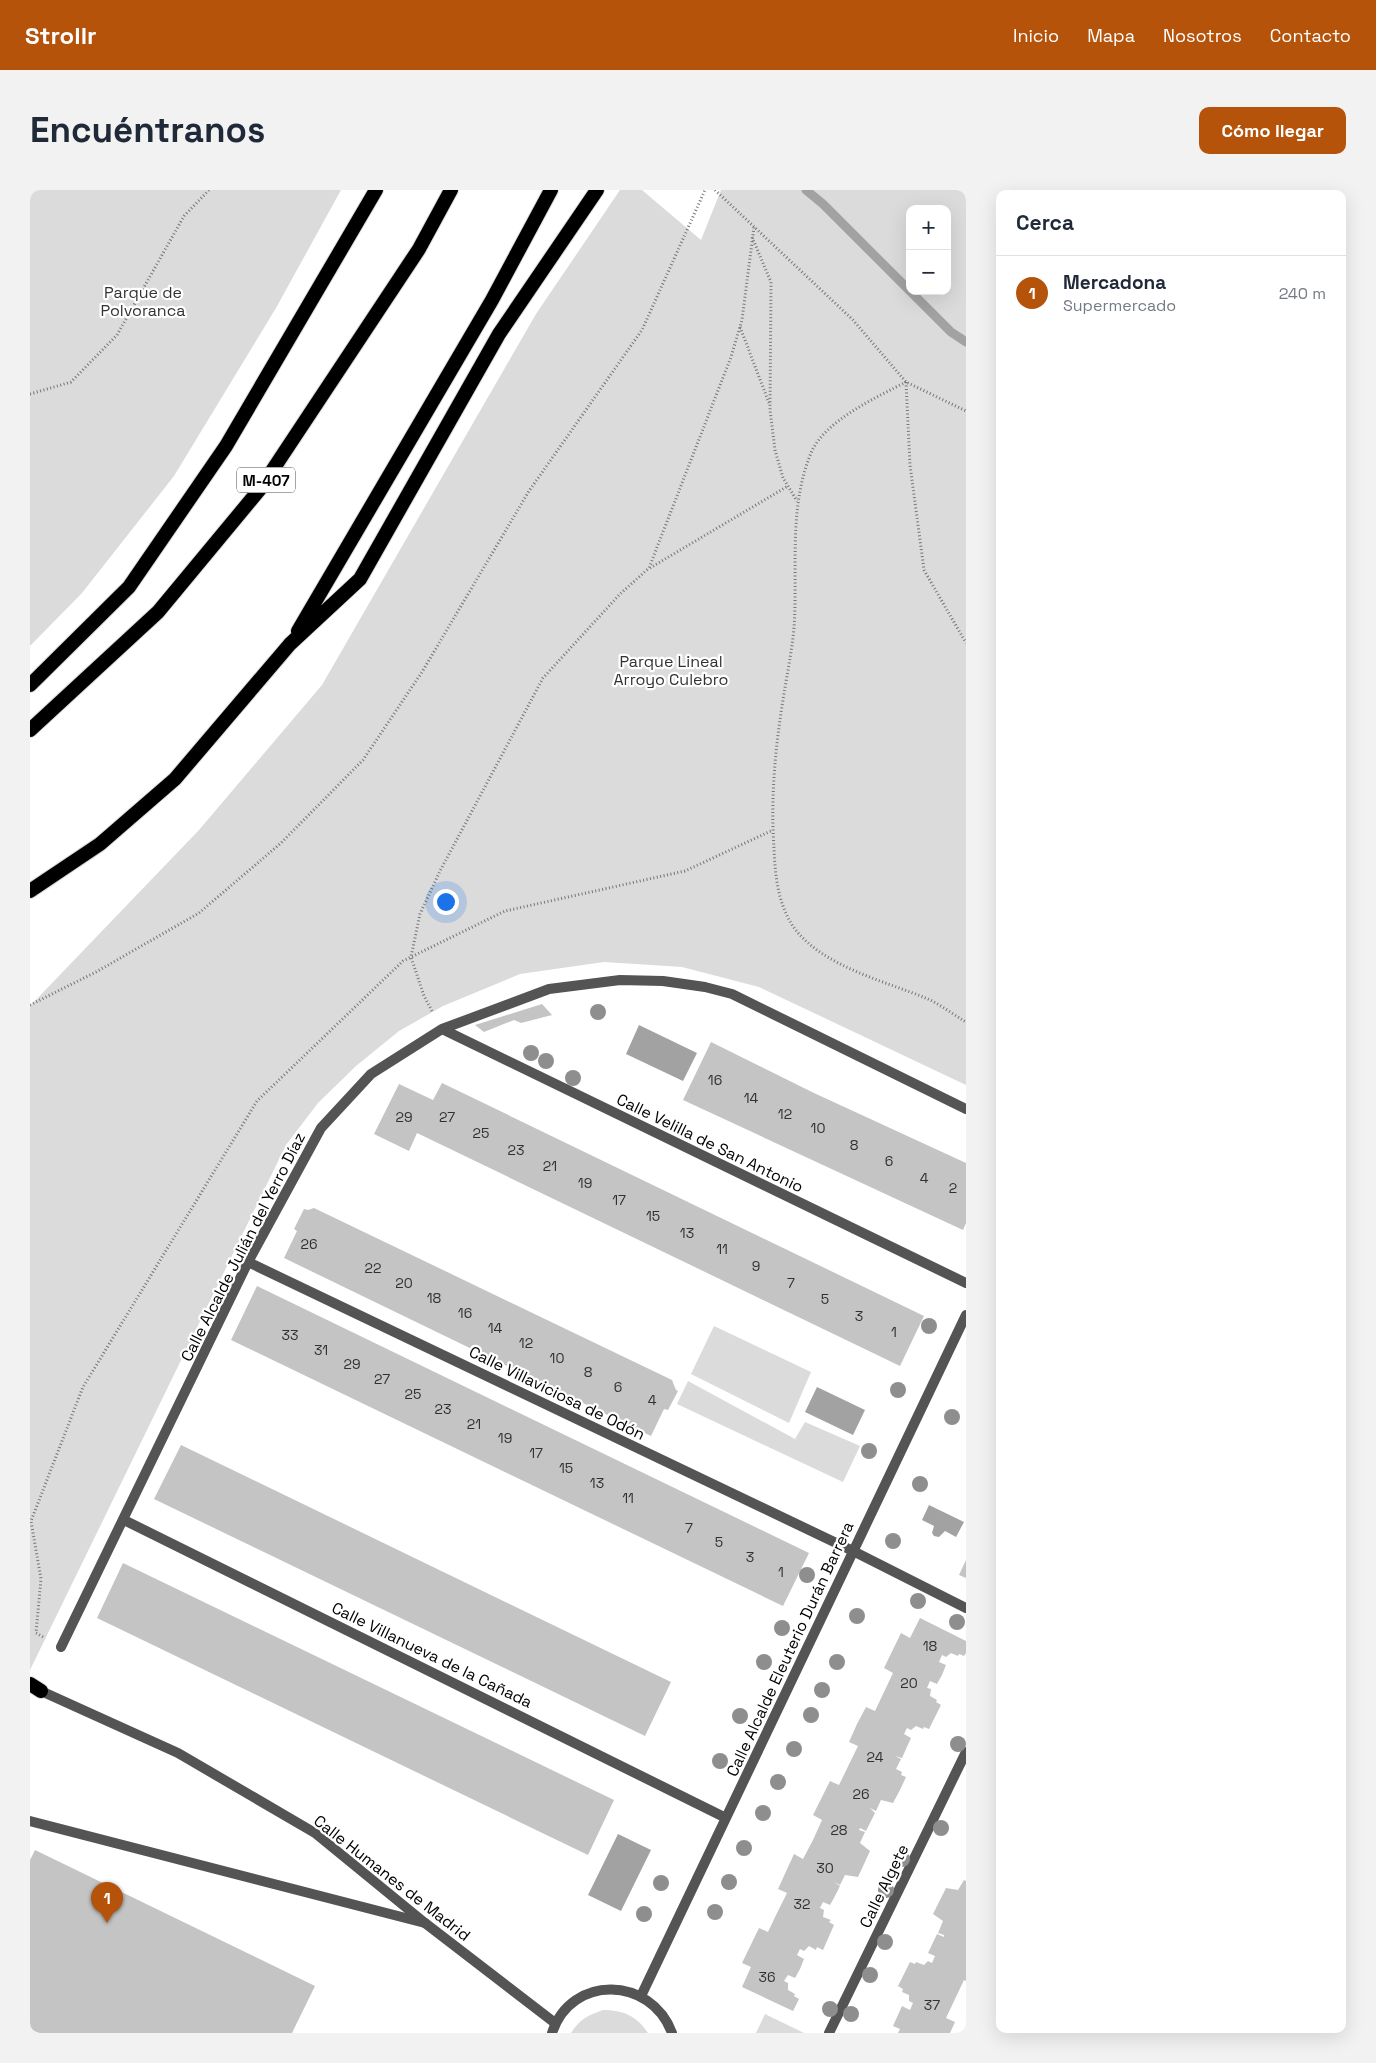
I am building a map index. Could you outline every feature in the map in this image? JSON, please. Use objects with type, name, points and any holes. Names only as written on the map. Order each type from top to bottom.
[{"type":"highway","name":"M-407","points":[[30,685],[129,587],[226,446],[376,190]]},
{"type":"highway","name":"M-407","points":[[30,730],[158,612],[260,489],[419,249],[451,190]]},
{"type":"highway","points":[[290,644],[492,300],[551,190]]},
{"type":"highway","points":[[30,892],[100,844],[175,779],[290,644],[360,578],[498,334],[597,190]]},
{"type":"street","name":"Calle Alcalde Julián del Yerro Díaz","points":[[61,1647],[248,1262],[321,1128],[371,1074],[442,1029],[549,988],[620,980],[706,986],[732,994],[966,1109]]},
{"type":"street","name":"Calle Velilla de San Antonio","points":[[442,1029],[966,1283]]},
{"type":"street","name":"Calle Villaviciosa de Odón","points":[[248,1262],[853,1551],[966,1608]]},
{"type":"street","name":"Calle Alcalde Eleuterio Durán Barrera","points":[[641,1996],[966,1315]]},
{"type":"street","name":"Calle Villanueva de la Cañada","points":[[124,1520],[726,1818]]},
{"type":"street","name":"Calle Humanes de Madrid","points":[[35,1688],[178,1752],[315,1833],[553,2028]]},
{"type":"street","name":"Calle Algete","points":[[829,2033],[966,1752]]},
{"type":"street","points":[[30,1821],[425,1923]]},
{"type":"street","points":[[553,2028],[567,2007],[583,1996],[602,1990],[622,1990],[641,1996],[656,2007],[668,2022],[672,2033]]},
{"type":"path","points":[[30,394],[71,382],[117,336],[184,216],[209,190]]},
{"type":"path","points":[[30,1005],[96,972],[199,913],[281,843],[363,760],[422,672],[529,491],[642,330],[705,190]]},
{"type":"path","points":[[715,190],[852,320],[906,382],[966,411]]},
{"type":"path","points":[[649,568],[731,357],[740,326],[754,226]]},
{"type":"path","points":[[752,236],[771,282],[770,405],[775,450],[783,478],[798,502]]},
{"type":"path","points":[[740,326],[770,405]]},
{"type":"path","points":[[906,382],[872,400],[829,429],[812,451],[798,502],[794,629],[774,771],[773,830],[775,874],[783,909],[794,928],[812,948],[841,964],[931,1001],[966,1022]]},
{"type":"path","points":[[906,382],[910,465],[924,570],[966,643]]},
{"type":"path","points":[[442,1029],[424,996],[411,957],[420,914],[453,846],[542,678],[620,594],[649,568],[788,486]]},
{"type":"green space","name":"Parque de Polvoranca","points":[[30,190],[341,190],[276,308],[174,476],[82,593],[30,646]]},
{"type":"green space","name":"Parque Lineal Arroyo Culebro","points":[[620,190],[642,190],[701,240],[721,190],[966,190],[966,1085],[759,987],[682,967],[604,962],[520,974],[443,1006],[399,1031],[356,1066],[318,1103],[286,1145],[30,1670],[30,1006],[199,830],[322,685],[536,314]]},
{"type":"green space","points":[[714,1326],[811,1372],[789,1423],[691,1374]]},
{"type":"green space","points":[[688,1381],[795,1439],[805,1422],[860,1446],[843,1482],[677,1404]]},
{"type":"green space","points":[[603,2010],[617,2011],[629,2015],[639,2022],[648,2033],[571,2033],[584,2018]]},
{"type":"green space","points":[[765,2014],[804,2033],[756,2033]]},
{"type":"shaded area","points":[[639,1025],[697,1053],[683,1081],[626,1054]]},
{"type":"shaded area","points":[[817,1387],[865,1410],[853,1435],[805,1412]]},
{"type":"shaded area","points":[[929,1505],[964,1522],[956,1537],[945,1531],[939,1537],[934,1536],[932,1533],[934,1526],[922,1520]]},
{"type":"shaded area","points":[[618,1834],[651,1850],[621,1911],[588,1895]]},
{"type":"building","points":[[542,1004],[552,1015],[521,1023],[514,1020],[484,1032],[475,1025]]},
{"type":"building","points":[[711,1042],[814,1093],[966,1163],[966,1223],[963,1230],[683,1100]]},
{"type":"building","points":[[442,1083],[924,1316],[900,1366],[417,1133],[409,1151],[374,1134],[399,1084],[433,1100]]},
{"type":"building","points":[[314,1208],[672,1380],[678,1391],[668,1410],[664,1409],[651,1436],[284,1258],[297,1231],[294,1229],[304,1209]]},
{"type":"building","points":[[257,1286],[809,1553],[783,1606],[231,1340]]},
{"type":"building","points":[[181,1445],[671,1682],[645,1736],[154,1499]]},
{"type":"building","points":[[966,1560],[966,1578],[959,1575]]},
{"type":"building","points":[[123,1563],[614,1800],[588,1855],[97,1618]]},
{"type":"building","points":[[920,1618],[966,1641],[966,1653],[964,1656],[951,1653],[946,1657],[942,1655],[939,1662],[946,1665],[942,1675],[937,1684],[930,1681],[927,1688],[931,1689],[930,1696],[941,1705],[929,1729],[916,1726],[911,1730],[907,1728],[904,1734],[911,1738],[902,1758],[895,1756],[901,1759],[896,1769],[902,1772],[901,1775],[906,1777],[893,1803],[881,1800],[876,1811],[870,1808],[875,1813],[866,1831],[860,1828],[859,1830],[865,1832],[860,1843],[870,1851],[858,1877],[845,1875],[840,1885],[834,1882],[840,1886],[835,1896],[830,1905],[823,1902],[820,1908],[824,1910],[823,1917],[831,1920],[829,1922],[834,1925],[823,1950],[817,1947],[816,1950],[809,1946],[804,1951],[800,1949],[797,1955],[804,1959],[800,1969],[795,1978],[788,1975],[784,1981],[788,1983],[788,1990],[799,1999],[793,2011],[742,1987],[751,1967],[742,1963],[759,1928],[768,1932],[787,1893],[778,1889],[794,1854],[803,1859],[813,1840],[822,1820],[813,1815],[830,1781],[839,1785],[858,1746],[849,1742],[866,1707],[875,1711],[893,1673],[884,1668],[901,1633],[910,1638]]},
{"type":"building","points":[[35,1850],[315,1986],[292,2033],[38,2033],[30,2029],[30,1860]]},
{"type":"building","points":[[964,1880],[966,1881],[966,1981],[964,1980],[946,2018],[955,2022],[950,2033],[898,2033],[900,2029],[893,2026],[902,2006],[910,2010],[913,2003],[909,2001],[909,1995],[902,1992],[903,1989],[898,1986],[910,1962],[924,1965],[928,1961],[932,1963],[935,1956],[928,1953],[937,1934],[944,1937],[944,1935],[938,1933],[943,1921],[933,1914],[946,1888],[958,1890]]},
{"type":"waterway","points":[[806,190],[823,204],[906,287]]},
{"type":"waterway","points":[[914,295],[951,332],[966,342]]},
{"type":"place","name":"Mercadona","points":[[107,1923]]}]
